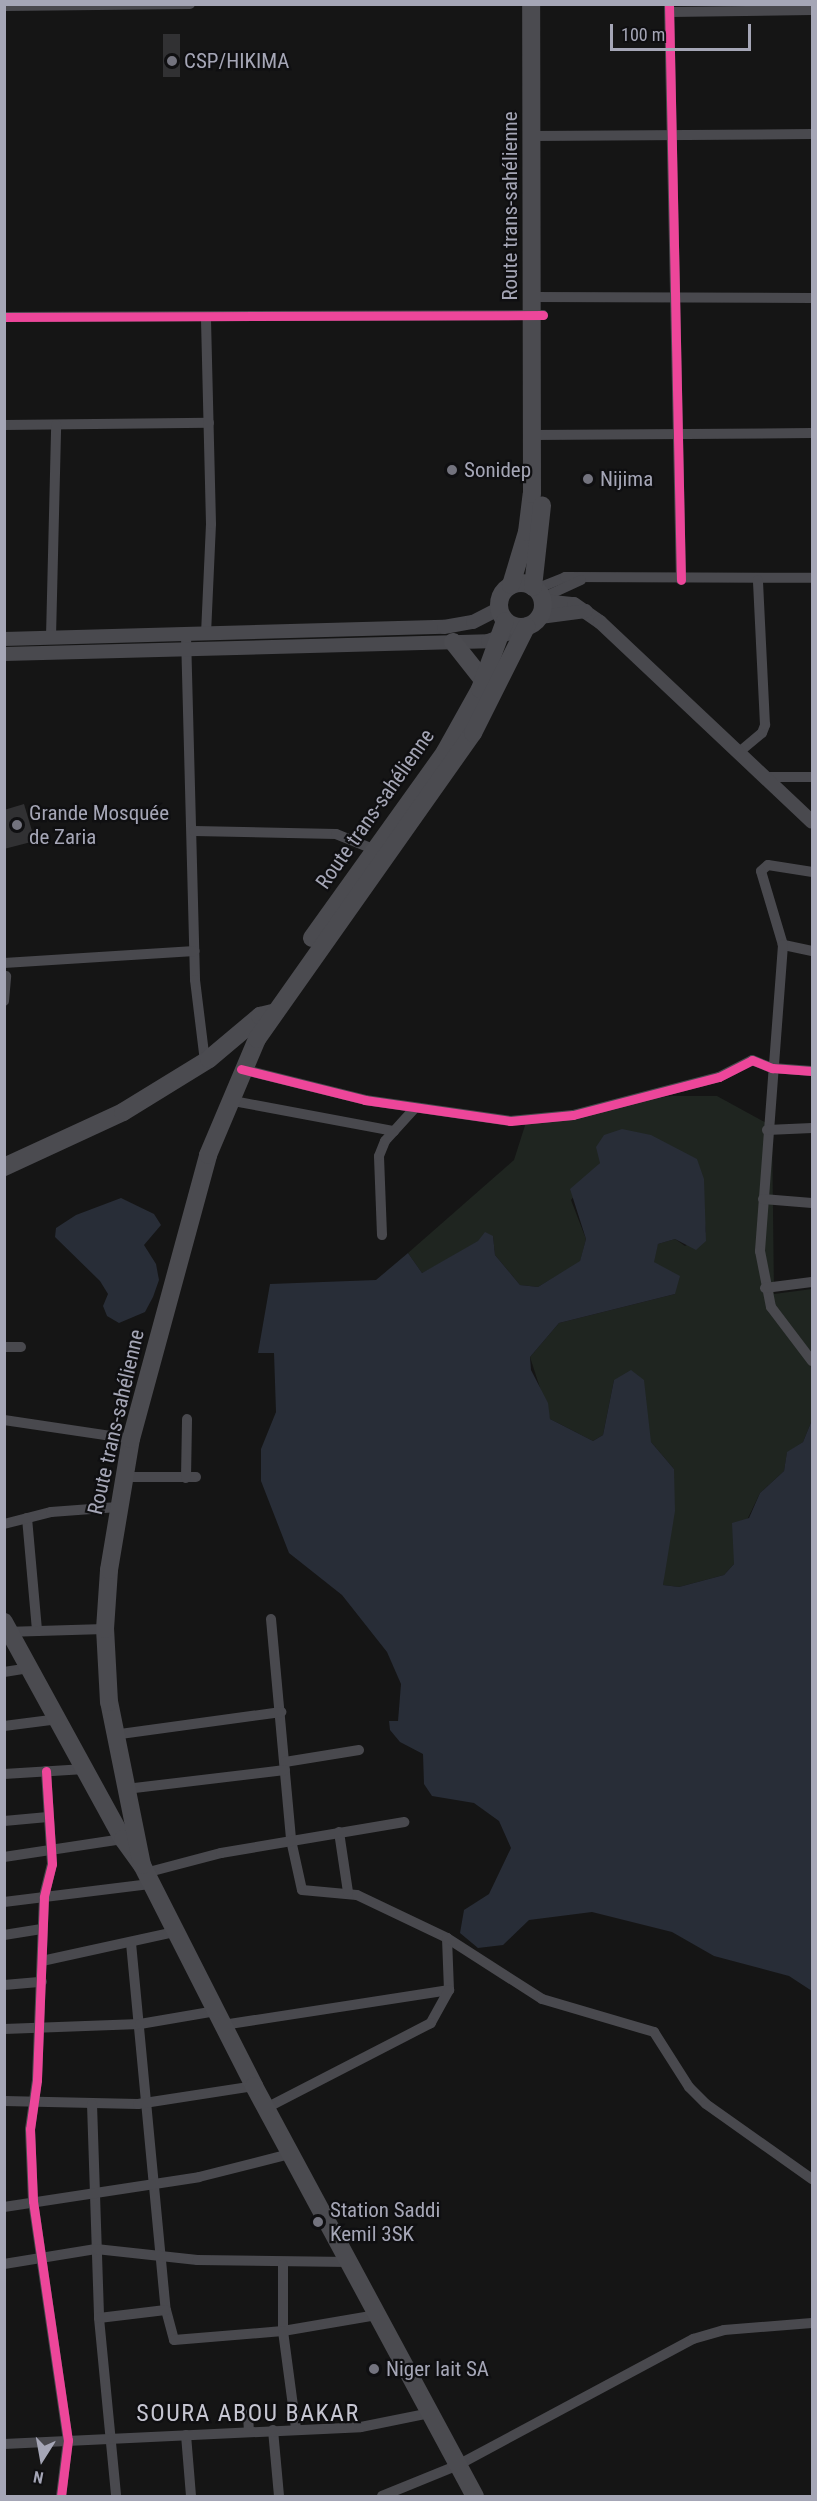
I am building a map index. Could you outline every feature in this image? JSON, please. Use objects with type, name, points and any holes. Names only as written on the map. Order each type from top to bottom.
[{"type":"highway","name":"Route trans-sahélienne","points":[[381,853],[473,733],[536,603],[537,136],[531,4]]},
{"type":"highway","name":"Route trans-sahélienne","points":[[537,136],[542,4]]},
{"type":"highway","name":"Route trans-sahélienne","points":[[146,1874],[113,1736],[105,1629],[118,1507],[131,1439],[192,1213],[228,1100],[270,1013],[381,853],[445,752],[483,680],[497,641],[502,615],[501,595],[511,585],[530,512],[538,435]]},
{"type":"highway","points":[[511,585],[536,603]]},
{"type":"highway","points":[[502,615],[536,603]]},
{"type":"highway","points":[[453,642],[483,680]]},
{"type":"highway","name":"Route trans-sahélienne","points":[[4,1167],[123,1112],[204,1062],[270,1013]]},
{"type":"highway","points":[[6,1629],[59,1719],[123,1839],[146,1874],[254,2086],[475,2496]]},
{"type":"street","points":[[4,6],[190,4]]},
{"type":"street","points":[[681,579],[681,433],[671,136],[670,8],[813,10]]},
{"type":"street","points":[[537,136],[813,134]]},
{"type":"street","points":[[4,317],[206,317],[538,307],[678,295],[813,298]]},
{"type":"street","points":[[206,317],[209,423],[206,634]]},
{"type":"street","points":[[4,425],[209,423]]},
{"type":"street","points":[[51,637],[56,425]]},
{"type":"street","points":[[538,435],[813,433]]},
{"type":"street","points":[[4,639],[51,637],[186,642],[497,641],[536,603],[581,580],[813,578]]},
{"type":"street","points":[[738,753],[762,733],[765,725],[759,580]]},
{"type":"street","points":[[536,603],[586,611],[813,822]]},
{"type":"street","points":[[4,654],[186,642],[206,634],[462,626],[502,615]]},
{"type":"street","points":[[186,642],[194,831],[195,951],[204,1062]]},
{"type":"street","points":[[764,777],[813,777]]},
{"type":"street","points":[[194,831],[336,834],[381,853]]},
{"type":"street","points":[[813,872],[768,865],[761,871],[783,945],[767,1131],[760,1251],[765,1288],[778,1322],[813,1362]]},
{"type":"street","points":[[783,945],[813,951]]},
{"type":"street","points":[[4,963],[195,951]]},
{"type":"street","points":[[4,1001],[6,976]]},
{"type":"street","points":[[241,1070],[415,1108],[510,1121],[551,1120],[719,1077],[752,1060],[772,1068],[813,1071]]},
{"type":"street","points":[[228,1100],[394,1131]]},
{"type":"street","points":[[382,1235],[379,1156],[394,1131],[415,1108]]},
{"type":"street","points":[[767,1131],[813,1128]]},
{"type":"street","points":[[763,1199],[813,1203]]},
{"type":"street","points":[[765,1288],[813,1282]]},
{"type":"street","points":[[4,1347],[21,1347]]},
{"type":"street","points":[[124,1477],[191,1478],[187,1419]]},
{"type":"street","points":[[4,1420],[131,1439]]},
{"type":"street","points":[[4,1524],[27,1518],[118,1507]]},
{"type":"street","points":[[27,1518],[37,1630]]},
{"type":"street","points":[[271,1618],[291,1840],[303,1892],[348,1892],[447,1938],[542,1999],[654,2032],[684,2080],[706,2104],[813,2179]]},
{"type":"street","points":[[6,1629],[105,1629]]},
{"type":"street","points":[[4,1672],[29,1668]]},
{"type":"street","points":[[113,1736],[281,1712]]},
{"type":"street","points":[[4,1726],[59,1719]]},
{"type":"street","points":[[126,1789],[285,1766],[359,1750]]},
{"type":"street","points":[[4,1774],[85,1769]]},
{"type":"street","points":[[46,1771],[52,1851],[44,1897],[42,1929],[42,1983],[34,2102],[33,2201],[68,2440],[61,2496]]},
{"type":"street","points":[[4,1821],[48,1817]]},
{"type":"street","points":[[4,1902],[44,1897],[291,1840],[404,1822]]},
{"type":"street","points":[[339,1832],[348,1892]]},
{"type":"street","points":[[4,1857],[123,1839]]},
{"type":"street","points":[[4,1935],[42,1929]]},
{"type":"street","points":[[42,1961],[174,1932]]},
{"type":"street","points":[[266,2108],[431,2023],[449,1990],[447,1938]]},
{"type":"street","points":[[131,1943],[157,2182],[166,2310],[177,2342],[283,2331],[377,2315]]},
{"type":"street","points":[[4,1985],[42,1983]]},
{"type":"street","points":[[4,2029],[140,2024],[219,2018],[449,1990]]},
{"type":"street","points":[[4,2101],[148,2103],[254,2086]]},
{"type":"street","points":[[92,2104],[99,2318],[116,2496]]},
{"type":"street","points":[[4,2207],[157,2182],[290,2154]]},
{"type":"street","points":[[4,2264],[96,2249],[283,2264],[349,2262]]},
{"type":"street","points":[[283,2264],[283,2331],[296,2428]]},
{"type":"street","points":[[99,2318],[166,2310]]},
{"type":"street","points":[[382,2496],[458,2465],[693,2339],[724,2330],[811,2321]]},
{"type":"street","points":[[4,2444],[380,2425],[430,2413]]},
{"type":"street","points":[[248,2414],[249,2431]]},
{"type":"street","points":[[273,2430],[279,2496]]},
{"type":"street","points":[[186,2434],[190,2496]]},
{"type":"shaded area","points":[[672,1096],[717,1096],[772,1126],[774,1294],[812,1289],[812,1420],[803,1442],[787,1453],[784,1471],[760,1493],[734,1547],[734,1564],[724,1575],[679,1587],[663,1585],[674,1469],[651,1442],[614,1380],[603,1435],[593,1441],[550,1419],[530,1357],[559,1323],[675,1294],[654,1262],[653,1253],[658,1244],[675,1239],[685,1246],[706,1232],[704,1216],[600,1163],[571,1200],[586,1239],[580,1262],[538,1287],[520,1285],[495,1255],[493,1236],[422,1273],[408,1253],[514,1160],[528,1116]]},
{"type":"shaded area","points":[[622,1129],[651,1135],[697,1159],[704,1179],[706,1241],[696,1250],[675,1239],[658,1244],[654,1262],[680,1276],[675,1294],[559,1323],[530,1357],[531,1370],[548,1403],[550,1419],[593,1441],[603,1435],[614,1380],[631,1370],[644,1380],[651,1442],[674,1469],[675,1511],[663,1585],[679,1587],[724,1575],[734,1564],[732,1523],[749,1518],[760,1493],[784,1471],[787,1452],[803,1442],[812,1420],[812,1991],[789,1976],[714,1956],[672,1932],[592,1912],[529,1920],[503,1945],[478,1948],[460,1933],[464,1910],[489,1894],[511,1848],[499,1821],[474,1803],[432,1796],[424,1784],[423,1754],[400,1742],[390,1730],[389,1721],[398,1721],[401,1684],[387,1652],[342,1595],[289,1553],[261,1481],[261,1449],[276,1412],[274,1353],[258,1353],[270,1284],[376,1280],[408,1253],[422,1273],[478,1241],[485,1232],[493,1236],[495,1255],[520,1285],[538,1287],[580,1261],[586,1239],[570,1189],[600,1163],[596,1147],[604,1135]]},
{"type":"shaded area","points":[[121,1198],[154,1214],[161,1225],[144,1245],[156,1264],[159,1280],[153,1297],[145,1312],[119,1323],[107,1316],[103,1306],[108,1294],[100,1281],[55,1237],[56,1228],[76,1215]]},
{"type":"building","name":"CSP/HIKIMA","points":[[163,34],[180,34],[180,77],[163,77]]},
{"type":"building","name":"Grande Mosquée de Zaria","points":[[24,804],[35,841],[4,849],[4,810]]},
{"type":"cycle path","points":[[669,4],[681,580]]},
{"type":"cycle path","points":[[4,317],[543,315]]},
{"type":"cycle path","points":[[241,1069],[365,1100],[510,1121],[573,1115],[719,1077],[752,1060],[772,1068],[812,1071]]},
{"type":"cycle path","points":[[46,1771],[52,1864],[44,1897],[37,2080],[30,2129],[33,2201],[68,2440],[61,2496]]},
{"type":"place","name":"CSP/HIKIMA","points":[[172,61]]},
{"type":"place","name":"Sonidep","points":[[452,470]]},
{"type":"place","name":"Nijima","points":[[588,479]]},
{"type":"place","name":"Grande Mosquée de Zaria","points":[[17,825]]},
{"type":"place","name":"Station Saddi Kemil 3SK","points":[[318,2222]]},
{"type":"place","name":"Niger lait SA","points":[[374,2369]]},
{"type":"district","name":"SOURA ABOU BAKAR","points":[[248,2414]]}]
